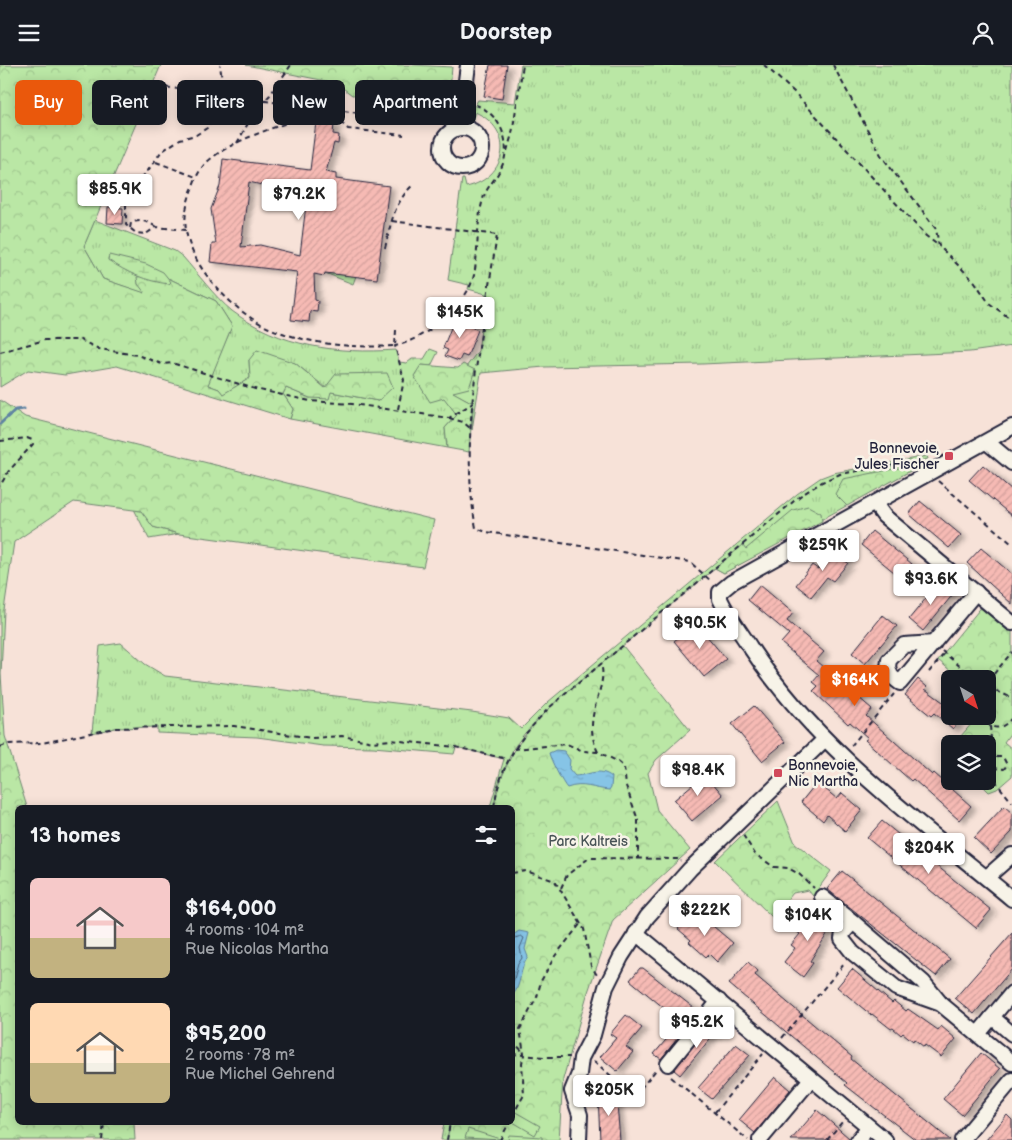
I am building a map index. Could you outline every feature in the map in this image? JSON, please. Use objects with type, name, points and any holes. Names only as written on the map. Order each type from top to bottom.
[{"type":"street","points":[[466,80],[468,65]]},
{"type":"street","points":[[1012,427],[988,443],[732,582],[720,592],[720,599],[724,608],[762,665],[824,740],[842,758],[1012,899]]},
{"type":"street","points":[[988,443],[1012,463]]},
{"type":"street","points":[[875,504],[884,516],[1012,623]]},
{"type":"street","points":[[934,643],[904,645],[890,660],[888,667],[891,676],[900,683],[934,643],[976,593]]},
{"type":"street","points":[[579,1140],[580,1115],[572,1091],[579,1074],[582,1058],[593,1035],[606,987],[636,933],[647,917],[690,869],[824,740]]},
{"type":"street","points":[[986,877],[1012,855]]},
{"type":"street","points":[[822,897],[923,982],[942,1004],[1012,1063]]},
{"type":"street","points":[[853,922],[843,933],[842,939],[853,953],[896,988],[908,994],[942,1004]]},
{"type":"street","points":[[636,933],[885,1140]]},
{"type":"street","points":[[978,1034],[1012,993]]},
{"type":"street","points":[[666,1069],[718,1001]]},
{"type":"street","points":[[992,1017],[1012,1034]]},
{"type":"street","points":[[760,1140],[812,1079]]},
{"type":"street","points":[[962,1140],[1012,1080]]},
{"type":"street","points":[[858,1140],[869,1127]]},
{"type":"path","points":[[220,65],[222,80]]},
{"type":"path","points":[[263,101],[270,95],[291,65]]},
{"type":"path","points":[[285,125],[237,143],[216,154],[205,164],[196,177],[187,202],[186,230],[192,251],[210,281],[235,307],[267,327],[326,344],[358,347],[395,346],[408,343],[426,333],[446,317],[462,298],[474,275],[482,201],[501,169],[512,134],[523,65]]},
{"type":"path","points":[[764,65],[794,92],[894,202],[975,282],[989,303],[1012,319]]},
{"type":"path","points":[[833,65],[881,155],[936,229],[939,246]]},
{"type":"path","points":[[263,101],[273,102]]},
{"type":"path","points":[[476,104],[490,113],[500,124],[505,138],[506,153]]},
{"type":"path","points":[[156,227],[146,234],[136,233],[130,228],[125,220],[126,203],[131,189],[169,145],[180,139],[196,135],[209,125]]},
{"type":"path","points":[[237,143],[248,125]]},
{"type":"path","points":[[343,125],[348,129],[404,135]]},
{"type":"path","points":[[155,162],[196,177]]},
{"type":"path","points":[[385,248],[392,221],[402,195],[414,184]]},
{"type":"path","points":[[125,220],[131,223],[144,221],[156,227],[186,230]]},
{"type":"path","points":[[392,221],[497,235],[473,403],[469,467],[476,528],[486,532],[690,562],[706,576]]},
{"type":"path","points":[[130,228],[131,223]]},
{"type":"path","points":[[396,330],[395,346],[404,380],[398,409]]},
{"type":"path","points":[[0,352],[45,339],[80,340],[99,349],[137,355],[162,364],[172,363],[255,389],[310,401],[398,409],[449,418],[463,422],[472,430]]},
{"type":"path","points":[[449,418],[473,403]]},
{"type":"path","points":[[0,441],[27,438],[33,444],[8,472],[0,486]]},
{"type":"path","points":[[494,805],[497,787],[513,749],[525,733],[550,707],[800,497],[822,482],[840,474],[919,461],[1012,544]]},
{"type":"path","points":[[934,643],[965,670]]},
{"type":"path","points":[[996,671],[1012,652]]},
{"type":"path","points":[[930,671],[945,653]]},
{"type":"path","points":[[598,752],[591,729],[593,710],[604,671],[601,664]]},
{"type":"path","points":[[842,758],[894,694],[900,683]]},
{"type":"path","points":[[996,691],[1012,699]]},
{"type":"path","points":[[991,735],[990,726],[1004,727],[1012,718]]},
{"type":"path","points":[[0,747],[9,744],[42,743],[115,728],[234,726],[312,738],[342,736],[373,741],[391,740],[455,747],[508,759]]},
{"type":"path","points":[[513,749],[567,744],[583,751],[598,752],[617,761],[624,767],[626,786],[638,821],[638,858]]},
{"type":"path","points":[[996,757],[1003,757],[1007,765],[1004,769],[996,768]]},
{"type":"path","points":[[996,778],[998,785],[1012,802]]},
{"type":"path","points":[[737,824],[755,854],[774,867],[788,868],[799,873],[822,897]]},
{"type":"path","points":[[561,888],[567,875],[589,858],[680,859],[690,869]]},
{"type":"path","points":[[515,873],[526,871],[549,877],[561,888],[581,923],[590,966],[606,987]]},
{"type":"path","points":[[515,1111],[524,1095],[522,1063],[524,1054],[520,1029],[537,997],[541,981],[555,956],[581,923]]},
{"type":"path","points":[[714,1113],[853,953]]},
{"type":"path","points":[[515,1043],[524,1054]]},
{"type":"path","points":[[515,1054],[593,1060],[634,1096],[666,1069],[714,1113],[748,1140]]},
{"type":"path","points":[[827,1140],[850,1111]]},
{"type":"path","points":[[102,1140],[104,1125]]},
{"type":"path","points":[[447,1140],[450,1125]]},
{"type":"path","points":[[500,1140],[508,1125]]},
{"type":"green space","points":[[0,65],[161,65],[155,80],[92,80],[92,125],[135,125],[84,246],[103,279],[145,293],[138,284],[137,277],[155,275],[170,279],[216,301],[232,326],[208,385],[219,389],[223,394],[250,378],[249,360],[257,350],[295,363],[325,388],[336,374],[387,373],[393,387],[378,401],[331,392],[329,399],[310,398],[286,388],[283,394],[293,409],[290,419],[117,366],[65,375],[28,370],[0,387]]},
{"type":"green space","points":[[246,65],[412,65],[452,67],[451,80],[355,80],[355,95],[352,95],[345,90],[345,80],[321,80]]},
{"type":"green space","points":[[521,65],[1012,65],[1012,346],[970,352],[702,364],[544,367],[481,373],[472,430],[473,403],[452,392],[475,370],[466,367],[478,351],[486,294],[468,289],[469,285],[448,280],[462,179],[464,179],[466,187],[480,182],[491,174],[498,164],[502,153],[501,141],[497,130],[488,120],[476,113],[476,103],[478,100],[515,103]]},
{"type":"green space","points":[[95,220],[175,251],[183,257],[225,305],[250,323],[270,333],[290,340],[331,349],[353,351],[396,350],[399,362],[407,363],[412,359],[424,359],[430,349],[438,352],[431,366],[421,365],[457,415],[445,428],[447,448],[290,419],[293,409],[283,394],[286,388],[310,398],[331,392],[378,401],[326,388],[295,363],[249,360],[250,378],[223,395],[219,389],[207,385],[232,326],[216,301],[170,279],[156,275],[146,294],[103,279],[84,246]]},
{"type":"green space","points":[[109,255],[146,264],[163,272],[171,282],[169,284],[160,283],[137,276],[108,260]]},
{"type":"green space","points":[[325,273],[356,276],[353,284]]},
{"type":"green space","points":[[463,364],[475,370],[469,388],[453,392],[473,403],[469,452],[447,448],[445,428],[457,415],[444,398],[430,402],[414,376],[421,365],[458,368]]},
{"type":"green space","points":[[0,400],[25,417],[434,520],[423,567],[179,534],[153,527],[141,511],[74,502],[14,542],[4,610],[1,674],[5,736],[26,805],[15,805],[15,1125],[134,1125],[135,1140],[0,1140]]},
{"type":"green space","points":[[927,456],[928,459],[919,461],[919,466],[724,573],[715,568],[550,707],[525,733],[513,749],[497,787],[494,805],[491,805],[504,759],[456,747],[454,754],[373,747],[323,746],[257,737],[157,733],[157,727],[115,728],[92,733],[100,646],[121,643],[145,664],[165,676],[472,712],[509,718],[521,729],[548,702],[797,494],[820,478],[833,473]]},
{"type":"green space","points":[[919,464],[919,466],[847,506],[835,494],[843,479]]},
{"type":"green space","points":[[808,506],[821,513],[822,521],[724,573],[715,568],[743,545],[746,549],[793,510]]},
{"type":"green space","points":[[134,509],[142,511],[153,527],[179,534],[149,539]]},
{"type":"green space","points":[[983,605],[1012,630],[1012,731],[1004,742],[1012,749],[1012,776],[997,789],[996,735],[962,735],[970,725],[996,725],[996,670],[950,670],[938,660]]},
{"type":"green space","name":"Parc Kaltreis","points":[[623,646],[690,730],[656,760],[648,773],[657,810],[690,850],[613,920],[587,995],[563,1079],[559,1140],[447,1140],[450,1125],[515,1125],[515,805],[495,805],[501,780],[512,756],[526,734],[542,715]]},
{"type":"green space","points":[[778,801],[795,843],[831,871],[813,896],[808,890],[793,893],[773,918],[715,861]]},
{"type":"green space","points":[[515,1112],[540,1126],[535,1135],[515,1123]]},
{"type":"green space","points":[[444,1125],[450,1125],[447,1140],[441,1140]]},
{"type":"green space","points":[[468,1129],[503,1140],[465,1138]]},
{"type":"green space","points":[[509,1135],[542,1137],[542,1140],[508,1140]]},
{"type":"water","points":[[556,750],[564,751],[570,760],[569,769],[575,776],[603,772],[612,777],[609,790],[583,786],[567,788],[549,753]]},
{"type":"water","points":[[519,931],[529,933],[525,949],[528,957],[523,966],[515,992],[515,934]]},
{"type":"building","points":[[490,65],[507,65],[502,99],[484,96]]},
{"type":"building","points":[[316,125],[334,125],[333,134],[339,135],[338,144],[334,143],[326,172],[336,174],[336,179],[389,186],[377,279],[325,273],[324,276],[314,274],[315,300],[318,301],[317,312],[310,311],[309,322],[291,320],[297,272],[210,262],[212,244],[216,244],[211,209],[220,186],[223,159],[310,170]],"holes":[[[249,182],[283,190],[308,188],[300,255],[260,245],[241,247]]]},
{"type":"building","points":[[108,207],[123,208],[122,224],[107,223]]},
{"type":"building","points":[[462,316],[476,322],[473,328],[478,330],[467,357],[462,355],[459,361],[445,356],[448,350],[443,348],[454,320],[459,322]]},
{"type":"building","points":[[983,465],[1012,490],[1012,516],[969,480]]},
{"type":"building","points":[[920,501],[961,535],[949,548],[909,514]]},
{"type":"building","points":[[872,531],[912,564],[900,577],[861,545]]},
{"type":"building","points":[[836,546],[848,556],[844,560],[848,563],[833,581],[827,577],[811,597],[796,585],[812,565],[818,569]]},
{"type":"building","points":[[981,548],[1012,574],[1012,604],[967,563]]},
{"type":"building","points":[[940,581],[954,593],[923,631],[909,619]]},
{"type":"building","points":[[760,585],[793,613],[787,621],[824,652],[816,661],[872,709],[866,716],[932,775],[934,773],[941,779],[941,790],[953,790],[971,806],[959,820],[913,779],[911,781],[865,740],[868,738],[850,722],[848,724],[813,691],[818,686],[813,682],[819,675],[781,643],[789,634],[748,600]]},
{"type":"building","points":[[883,615],[897,626],[865,664],[852,653]]},
{"type":"building","points":[[696,623],[726,659],[704,677],[674,641]]},
{"type":"building","points":[[918,679],[927,687],[925,689],[941,701],[941,719],[934,713],[931,716],[905,695]]},
{"type":"building","points":[[754,706],[785,742],[762,761],[732,724]]},
{"type":"building","points":[[948,725],[956,725],[953,729]]},
{"type":"building","points":[[705,774],[723,795],[692,821],[674,800]]},
{"type":"building","points":[[817,782],[837,799],[842,793],[862,810],[845,831],[827,815],[823,821],[801,802]]},
{"type":"building","points":[[1004,806],[1012,813],[1012,832],[991,854],[974,838]]},
{"type":"building","points":[[882,821],[991,910],[976,928],[867,838]]},
{"type":"building","points":[[842,871],[950,959],[936,976],[827,889]]},
{"type":"building","points":[[814,909],[833,925],[810,961],[813,963],[803,977],[784,962],[795,948],[791,945],[800,934],[796,931]]},
{"type":"building","points":[[694,910],[733,943],[717,962],[709,954],[706,957],[678,929]]},
{"type":"building","points":[[1012,933],[1012,969],[974,1014],[955,998]]},
{"type":"building","points":[[748,962],[758,971],[755,975],[852,1057],[851,1059],[950,1140],[916,1140],[845,1085],[847,1083],[729,984]]},
{"type":"building","points":[[640,968],[643,968],[699,1012],[661,1059],[654,1054],[681,1022],[630,980]]},
{"type":"building","points":[[852,969],[892,1003],[894,1001],[906,1011],[908,1009],[938,1030],[941,1026],[956,1039],[941,1057],[925,1045],[924,1047],[903,1033],[901,1035],[893,1028],[891,1029],[837,987]]},
{"type":"building","points":[[626,1015],[642,1028],[626,1047],[633,1052],[617,1071],[600,1057],[616,1038],[610,1034]]},
{"type":"building","points":[[712,1023],[719,1028],[680,1075],[674,1070]]},
{"type":"building","points":[[736,1044],[750,1055],[712,1099],[698,1088]]},
{"type":"building","points":[[981,1053],[1000,1069],[962,1115],[943,1099]]},
{"type":"building","points":[[775,1077],[790,1090],[755,1133],[739,1120]]},
{"type":"building","points":[[616,1092],[620,1140],[600,1140],[598,1094]]},
{"type":"building","points":[[817,1110],[849,1138],[849,1140],[791,1140]]},
{"type":"building","points":[[1007,1115],[1012,1120],[1012,1140],[986,1140]]},
{"type":"waterway","points":[[0,424],[15,410],[24,409]]},
{"type":"place","name":"Bonnevoie, Jules Fischer","points":[[949,456]]},
{"type":"place","name":"Bonnevoie, Nic Martha","points":[[778,773]]}]
